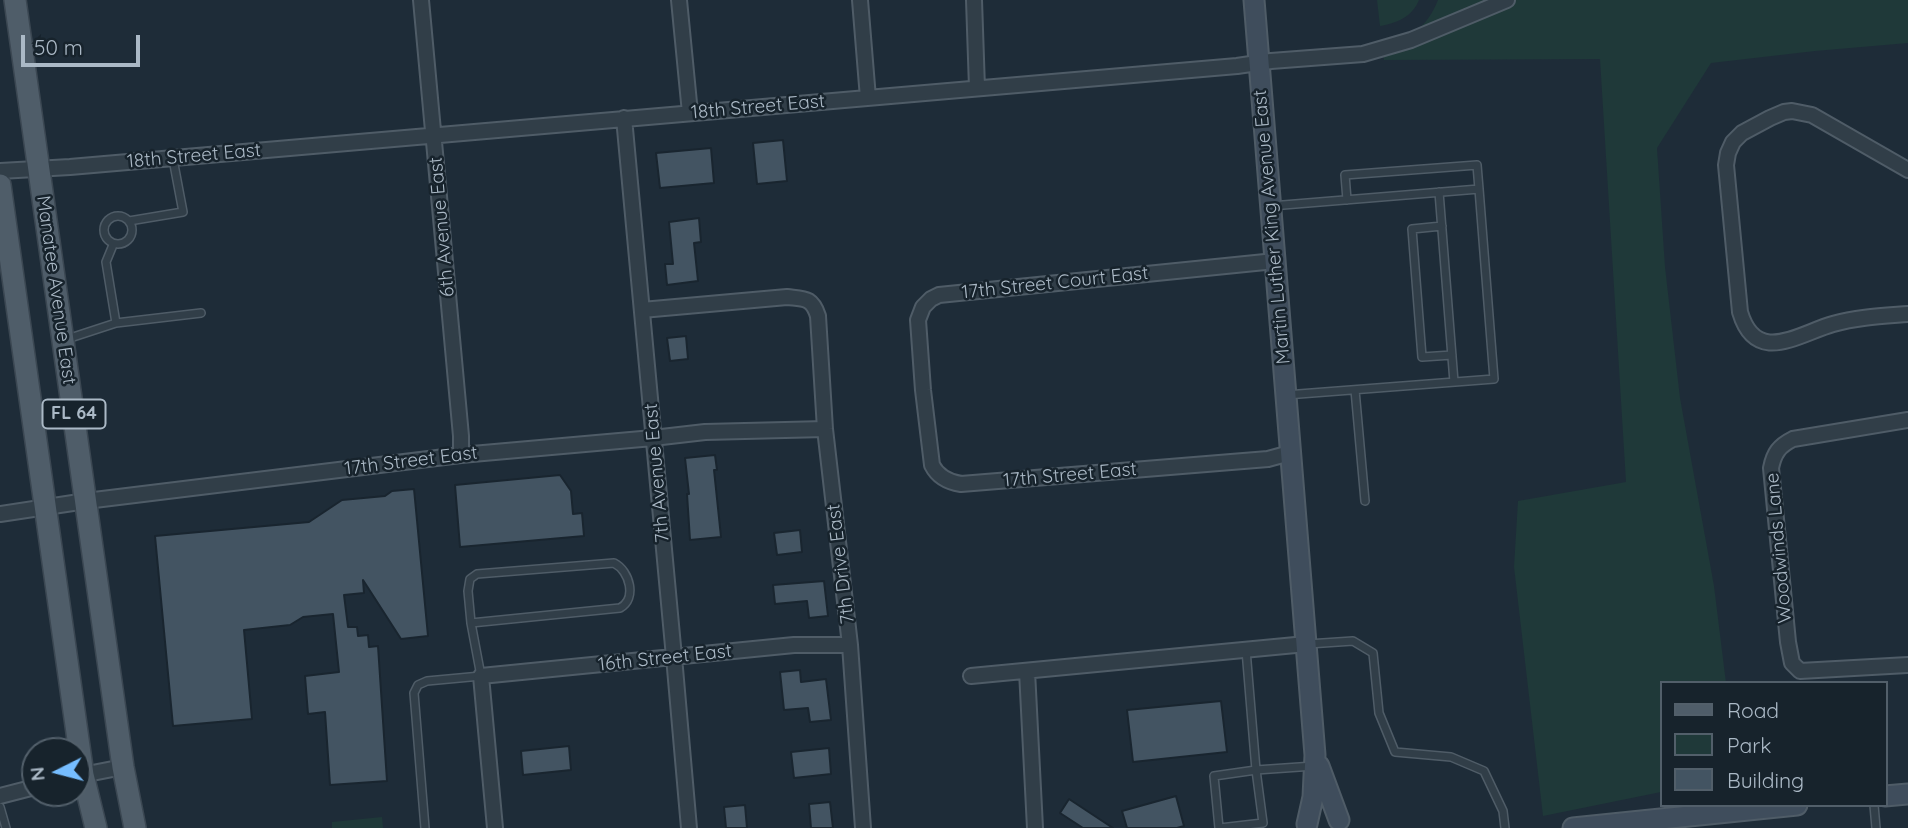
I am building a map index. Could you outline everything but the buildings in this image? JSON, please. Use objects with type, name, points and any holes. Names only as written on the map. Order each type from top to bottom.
[{"type":"main road","name":"Manatee Avenue East","points":[[15,0],[123,767],[135,828]]},
{"type":"main road","name":"FL 64","points":[[0,185],[46,507],[75,737]]},
{"type":"main road","name":"FL 64","points":[[90,807],[96,828]]},
{"type":"street","name":"6th Avenue East","points":[[421,0],[461,455]]},
{"type":"street","points":[[680,0],[690,113]]},
{"type":"street","points":[[860,0],[869,98]]},
{"type":"street","points":[[974,0],[977,88]]},
{"type":"street","name":"Martin Luther King Avenue East","points":[[1254,0],[1315,761]]},
{"type":"street","name":"18th Street East","points":[[0,171],[38,170],[1363,54],[1410,40],[1507,0]]},
{"type":"street","points":[[1908,170],[1812,115],[1792,111],[1770,118],[1742,133],[1733,142],[1726,165],[1740,312],[1744,325],[1758,340],[1781,343],[1833,324],[1864,317],[1908,314]]},
{"type":"street","name":"7th Avenue East","points":[[624,118],[689,828]]},
{"type":"street","name":"17th Street Court East","points":[[923,390],[918,320],[923,307],[939,295],[1275,261]]},
{"type":"street","name":"7th Drive East","points":[[642,310],[787,297],[815,305],[818,316],[825,429],[850,645],[863,828]]},
{"type":"street","name":"17th Street East","points":[[923,390],[932,465],[944,480],[961,485],[1268,459],[1290,453]]},
{"type":"street","name":"Woodwinds Lane","points":[[1908,420],[1793,439],[1776,452],[1771,468],[1792,663],[1800,671],[1908,665]]},
{"type":"street","name":"17th Street East","points":[[0,514],[461,455],[705,432],[825,429]]},
{"type":"street","points":[[971,676],[1306,644]]},
{"type":"street","name":"16th Street East","points":[[481,676],[794,645],[850,645]]},
{"type":"street","points":[[1027,671],[1035,828]]},
{"type":"street","points":[[481,676],[495,828]]},
{"type":"street","points":[[1315,761],[1345,824]]},
{"type":"street","points":[[1305,826],[1312,808],[1315,761]]},
{"type":"street","points":[[91,774],[123,767]]},
{"type":"street","points":[[0,796],[21,791]]},
{"type":"street","points":[[1887,796],[1908,794]]},
{"type":"street","points":[[1573,828],[1628,825],[1780,807]]},
{"type":"street","points":[[1305,826],[1321,818],[1330,818],[1345,824]]},
{"type":"lane","points":[[130,221],[183,212],[173,158]]},
{"type":"lane","points":[[1286,395],[1494,379],[1477,164],[1345,175],[1347,200]]},
{"type":"lane","points":[[1271,206],[1479,189]]},
{"type":"lane","points":[[1439,192],[1454,382]]},
{"type":"lane","points":[[116,215],[130,221],[133,230],[123,244],[113,245],[103,234],[105,225],[116,215]]},
{"type":"lane","points":[[1442,226],[1412,229],[1422,357],[1452,355]]},
{"type":"lane","points":[[113,245],[106,262],[116,323]]},
{"type":"lane","points":[[63,340],[116,323],[201,313]]},
{"type":"lane","points":[[1355,390],[1365,501]]},
{"type":"lane","points":[[425,828],[414,693],[418,685],[427,681],[481,676],[471,623],[468,591],[470,579],[477,574],[614,564],[623,568],[628,576],[630,598],[620,608],[471,623]]},
{"type":"lane","points":[[1306,644],[1353,641],[1373,653],[1379,713],[1395,752],[1451,757],[1485,771],[1503,811],[1505,828]]},
{"type":"lane","points":[[1247,650],[1256,770],[1263,823],[1220,828],[1214,776],[1256,770],[1315,761]]},
{"type":"lane","points":[[0,807],[6,828]]},
{"type":"lane","points":[[1874,807],[1876,828]]},
{"type":"green space","points":[[1377,0],[1419,0],[1403,18],[1380,26]]},
{"type":"green space","points":[[1438,0],[1908,0],[1908,43],[1711,63],[1657,148],[1665,267],[1680,398],[1714,586],[1726,681],[1660,681],[1660,792],[1543,816],[1514,567],[1518,501],[1626,482],[1600,59],[1384,60],[1382,43],[1402,38],[1417,30]]},
{"type":"green space","points":[[382,817],[383,828],[332,828],[332,822]]}]
